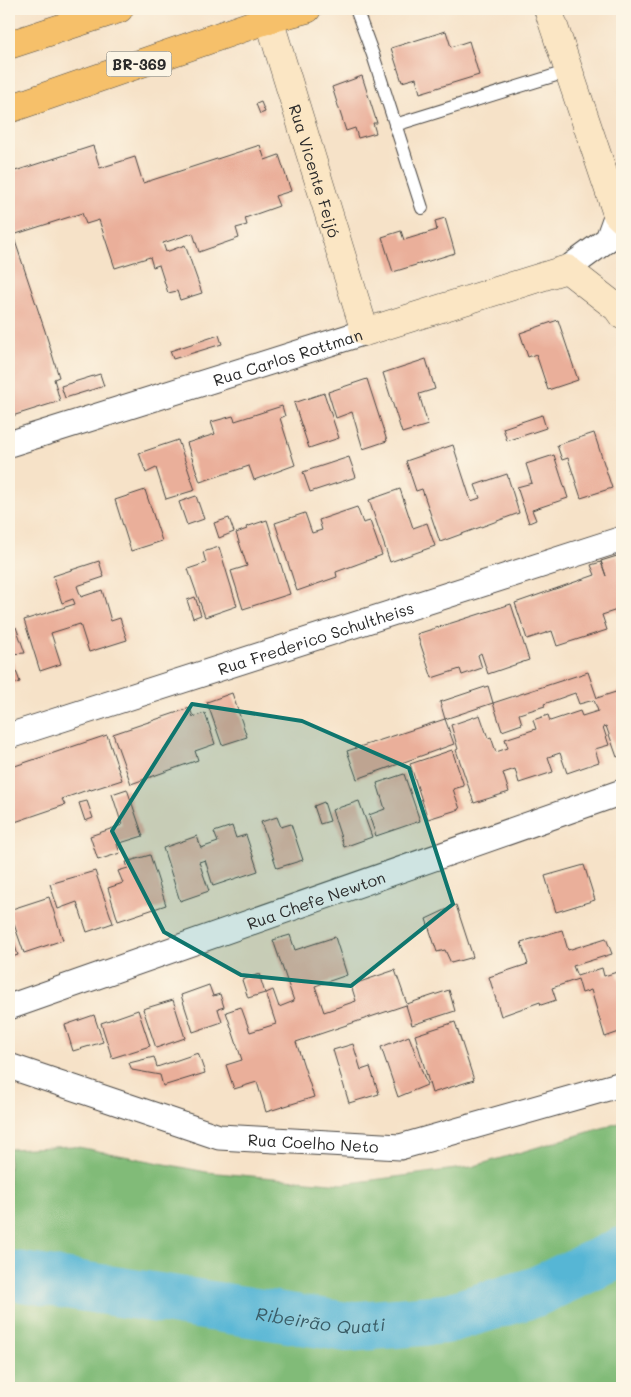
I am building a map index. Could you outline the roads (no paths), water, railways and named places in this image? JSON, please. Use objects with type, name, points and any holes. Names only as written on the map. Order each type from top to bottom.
[{"type":"highway","points":[[9,45],[120,9]]},
{"type":"highway","name":"BR-369","points":[[9,109],[268,14],[307,9]]},
{"type":"street","points":[[548,9],[620,216]]},
{"type":"street","name":"Rua Vicente Feijó","points":[[268,14],[365,332]]},
{"type":"street","name":"Rua Carlos Rottman","points":[[9,444],[567,269],[608,239],[620,216]]},
{"type":"street","points":[[567,269],[618,308],[622,315]]},
{"type":"street","name":"Rua Frederico Schultheiss","points":[[9,736],[622,539]]},
{"type":"street","name":"Rua Chefe Newton","points":[[9,1008],[622,792]]},
{"type":"street","name":"Rua Coelho Neto","points":[[9,1066],[219,1137],[400,1147],[622,1084]]},
{"type":"lane","points":[[356,9],[373,55],[422,208]]},
{"type":"lane","points":[[395,125],[569,71]]},
{"type":"waterway","name":"Ribeirão Quati","points":[[9,1275],[347,1327],[445,1319],[535,1292],[622,1252]]}]
